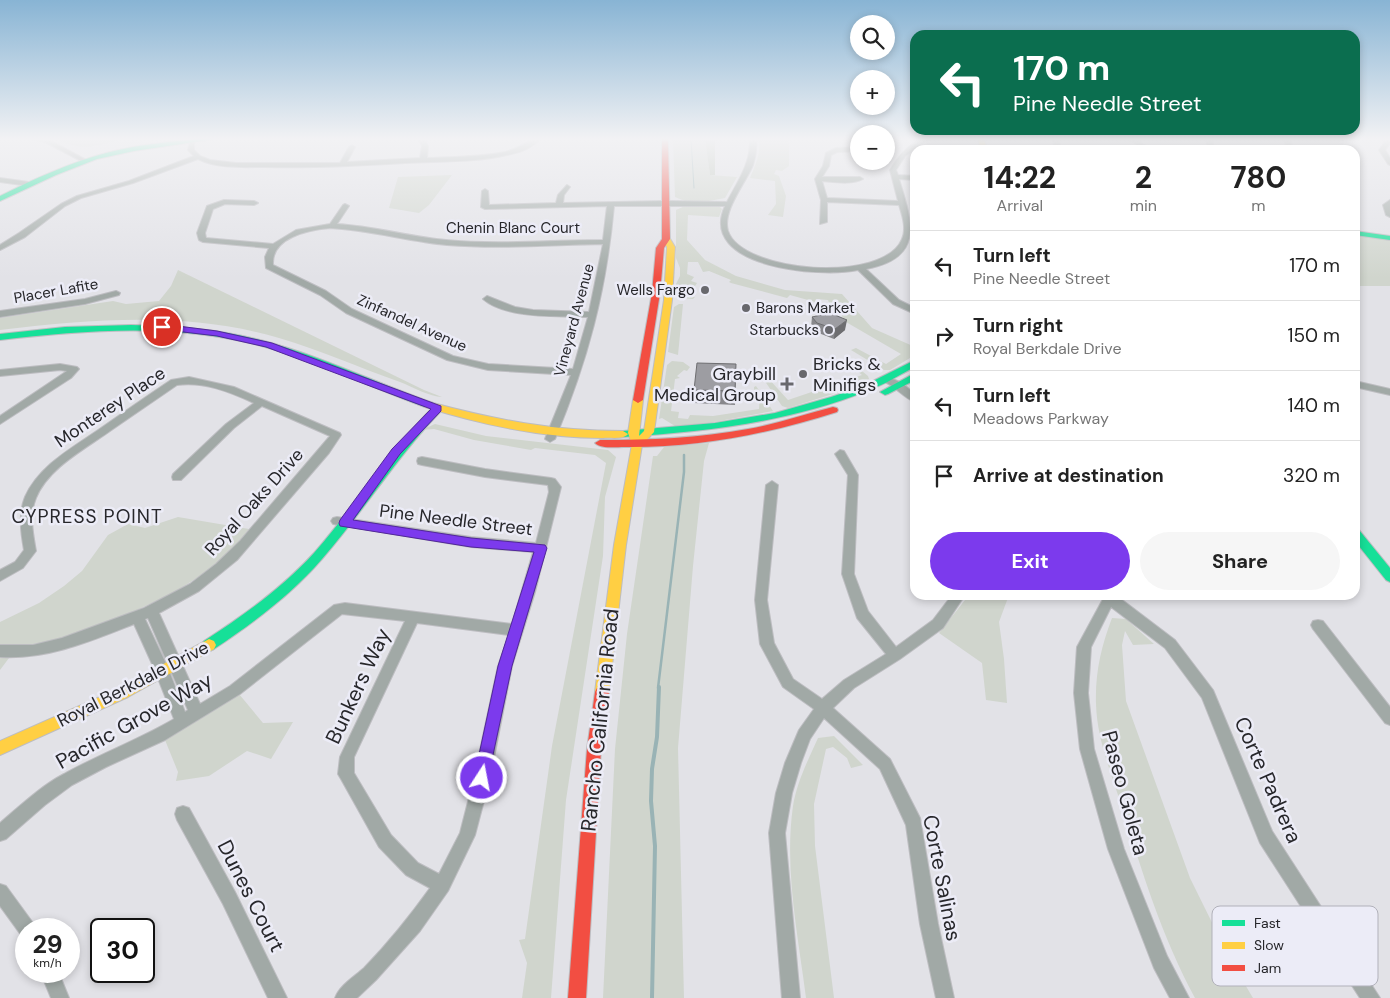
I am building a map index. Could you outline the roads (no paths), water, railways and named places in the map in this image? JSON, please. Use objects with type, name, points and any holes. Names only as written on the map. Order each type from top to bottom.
[{"type":"main road","points":[[0,199],[26,186]]},
{"type":"main road","name":"Rancho California Road","points":[[577,998],[594,749],[660,248],[666,238],[666,186]]},
{"type":"main road","points":[[1360,230],[1390,234]]},
{"type":"main road","points":[[1360,234],[1390,238]]},
{"type":"main road","name":"Rancho California Road","points":[[649,432],[668,300],[672,247],[666,238]]},
{"type":"main road","points":[[658,265],[663,271],[661,296],[668,300]]},
{"type":"main road","points":[[0,337],[52,330],[108,327],[162,327],[217,333],[256,341],[288,351],[430,411]]},
{"type":"main road","points":[[0,343],[109,333],[166,335],[209,340],[267,354],[430,411],[551,435],[635,439],[708,441],[776,428],[806,420],[899,385],[910,379]]},
{"type":"main road","points":[[635,439],[649,432],[709,429],[783,415],[888,380],[910,366]]},
{"type":"main road","name":"Royal Berkdale Drive","points":[[0,748],[216,642],[274,599],[321,553],[378,462],[430,411]]},
{"type":"main road","points":[[1360,539],[1390,577]]},
{"type":"main road","name":"Royal Berkdale Drive","points":[[0,738],[167,666]]},
{"type":"street","points":[[0,248],[22,235],[63,205],[79,197],[119,186]]},
{"type":"street","points":[[740,186],[723,218],[724,230],[731,242],[748,254],[773,264],[803,270],[839,271],[882,262],[902,249],[908,230],[897,186]]},
{"type":"street","points":[[820,186],[824,200],[823,222]]},
{"type":"street","points":[[559,206],[561,195],[567,187]]},
{"type":"street","points":[[485,191],[485,207],[730,204]]},
{"type":"street","points":[[824,200],[901,203]]},
{"type":"street","points":[[254,203],[224,202],[210,208],[201,233],[203,240],[274,246]]},
{"type":"street","points":[[1390,202],[1387,204],[1390,214]]},
{"type":"street","name":"Vineyard Avenue","points":[[551,435],[577,372],[593,315],[607,242],[610,205]]},
{"type":"street","points":[[332,226],[345,206]]},
{"type":"street","name":"Chenin Blanc Court","points":[[274,246],[288,237],[332,226],[438,242],[474,244],[607,242]]},
{"type":"street","points":[[525,254],[529,243]]},
{"type":"street","name":"Zinfandel Avenue","points":[[274,246],[268,256],[269,266],[323,293],[349,311],[450,358],[488,367],[577,372]]},
{"type":"street","points":[[860,268],[896,302],[910,308]]},
{"type":"street","name":"Placer Lafite","points":[[0,314],[85,301],[116,293]]},
{"type":"street","points":[[487,300],[513,309],[533,313],[593,315]]},
{"type":"street","points":[[0,373],[50,367],[74,369],[68,376],[0,421]]},
{"type":"street","name":"Monterey Place","points":[[0,576],[19,565],[30,551],[25,512],[30,497],[39,482],[65,458],[167,386],[179,380],[189,380],[224,387],[334,433],[336,435],[335,439]]},
{"type":"street","points":[[888,380],[899,385],[910,395]]},
{"type":"street","points":[[1360,385],[1390,392]]},
{"type":"street","points":[[177,477],[230,426],[262,402]]},
{"type":"street","name":"Royal Oaks Drive","points":[[0,651],[40,650],[61,644],[151,610],[181,595],[208,578],[232,556],[335,439]]},
{"type":"street","points":[[840,454],[853,475],[848,574],[862,614],[896,655]]},
{"type":"street","points":[[344,998],[370,974],[414,925],[442,885],[467,834],[482,778],[505,666],[515,630],[529,592],[555,492],[555,487],[551,482],[485,474],[422,461]]},
{"type":"street","name":"Corte Salinas","points":[[772,485],[760,600],[767,644],[788,683],[823,708],[885,764],[914,824],[929,924],[945,998]]},
{"type":"street","name":"Pine Needle Street","points":[[341,522],[471,542],[541,548]]},
{"type":"street","points":[[791,998],[777,833],[784,792],[804,735],[823,708],[849,684],[896,655],[938,624],[955,600]]},
{"type":"street","name":"Paseo Goleta","points":[[1108,600],[1084,647],[1081,693],[1088,749],[1116,849],[1160,962],[1180,998]]},
{"type":"street","name":"Corte Padrera","points":[[1115,600],[1170,644],[1208,694],[1266,836],[1311,906]]},
{"type":"street","name":"Pacific Grove Way","points":[[0,833],[39,800],[67,780],[197,714],[235,690],[339,609],[345,608],[515,630]]},
{"type":"street","points":[[151,610],[182,722]]},
{"type":"street","points":[[137,616],[197,714]]},
{"type":"street","name":"Bunkers Way","points":[[413,617],[347,757],[346,774],[385,841],[396,854],[412,868],[442,885]]},
{"type":"street","points":[[1318,625],[1390,718]]},
{"type":"street","name":"Dunes Court","points":[[183,814],[229,898],[278,998]]},
{"type":"street","points":[[0,892],[19,918]]},
{"type":"street","points":[[54,983],[60,998]]},
{"type":"street","name":"Corte Padrera","points":[[1362,986],[1370,998]]},
{"type":"waterway","points":[[658,688],[684,472],[684,455]]},
{"type":"waterway","points":[[652,998],[655,846],[651,801],[652,769],[657,737],[659,687]]},
{"type":"place","name":"Wells Fargo","points":[[705,290]]},
{"type":"place","name":"Barons Market","points":[[746,308]]},
{"type":"place","name":"Starbucks","points":[[829,330]]},
{"type":"place","name":"Bricks & Minifigs","points":[[803,374]]},
{"type":"place","name":"Graybill Medical Group","points":[[787,384]]},
{"type":"district","name":"CYPRESS POINT","points":[[87,516]]}]
